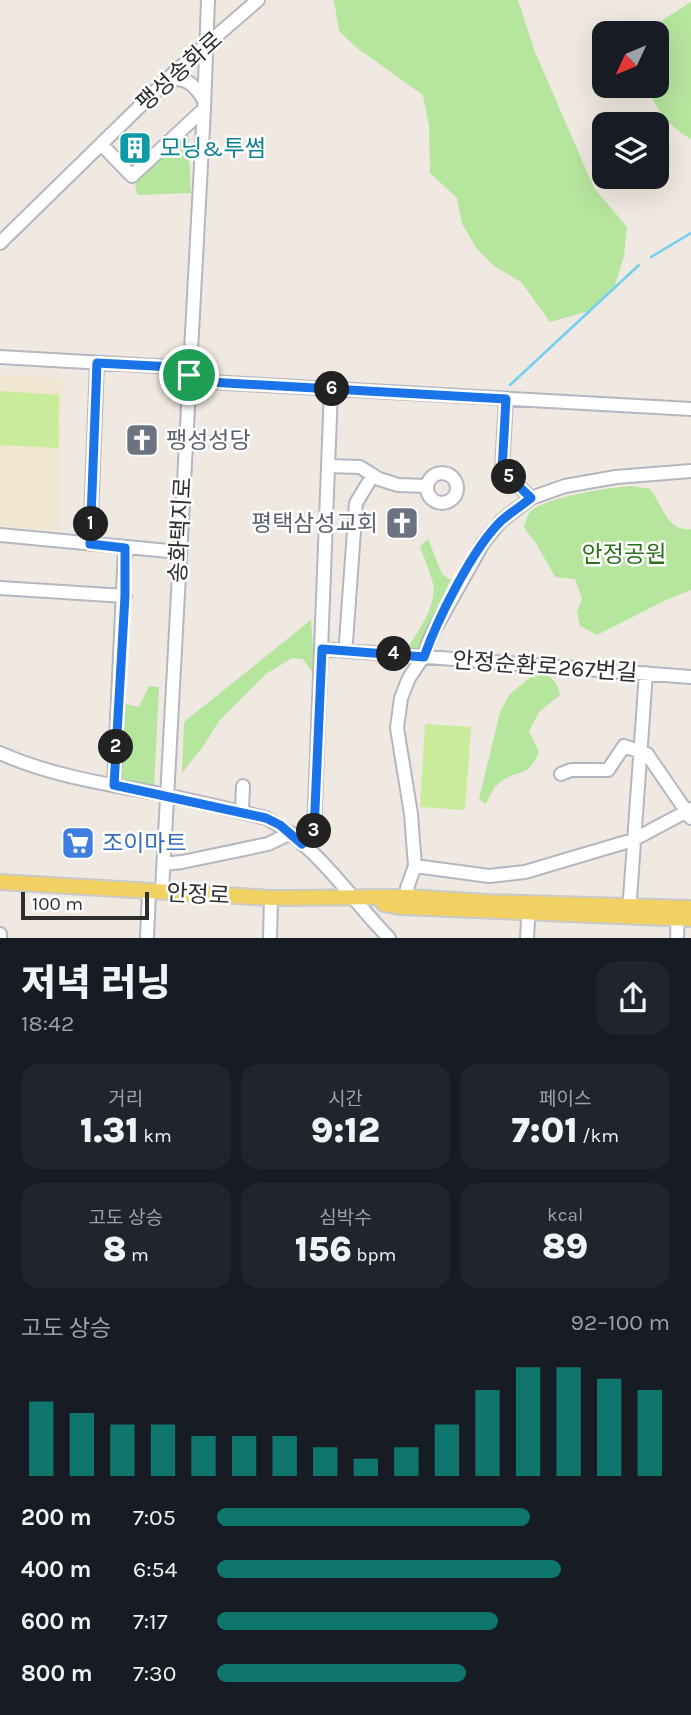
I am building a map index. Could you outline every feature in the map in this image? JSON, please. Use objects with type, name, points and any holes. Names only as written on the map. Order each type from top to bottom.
[{"type":"main road","name":"안정로","points":[[0,882],[271,898],[408,897],[528,908]]},
{"type":"main road","name":"안정로","points":[[355,898],[402,907],[685,913]]},
{"type":"street","name":"송화택지로","points":[[147,938],[164,864],[208,0]]},
{"type":"street","name":"팽성송화로","points":[[0,243],[167,81],[258,0]]},
{"type":"street","points":[[167,81],[175,78],[196,86],[204,104]]},
{"type":"street","name":"팽성송화로","points":[[101,144],[132,176],[204,104]]},
{"type":"street","points":[[0,357],[173,367],[209,382],[691,409]]},
{"type":"street","points":[[90,544],[97,363]]},
{"type":"street","points":[[302,844],[314,832],[331,389]]},
{"type":"street","points":[[506,399],[502,470],[531,498]]},
{"type":"street","points":[[328,466],[360,467],[398,485],[427,486]]},
{"type":"street","points":[[408,897],[407,888],[415,866],[411,814],[397,728],[401,698],[409,678],[424,657],[432,634],[483,543],[501,521],[531,498],[565,486],[616,477],[691,471]]},
{"type":"street","points":[[346,642],[356,503],[373,475]]},
{"type":"street","points":[[0,535],[179,552]]},
{"type":"street","points":[[114,785],[125,596],[125,548]]},
{"type":"street","points":[[0,588],[125,596]]},
{"type":"street","name":"안정순환로267번길","points":[[322,649],[691,677]]},
{"type":"street","points":[[629,912],[646,673]]},
{"type":"street","points":[[415,866],[489,876],[525,872],[633,840],[689,813],[646,754],[624,746],[608,770],[571,770],[561,774]]},
{"type":"street","points":[[0,753],[29,765],[266,818],[291,833],[355,898],[389,938]]},
{"type":"street","points":[[242,812],[243,786]]},
{"type":"street","points":[[164,864],[268,844],[291,833]]},
{"type":"street","points":[[270,938],[271,898]]},
{"type":"street","points":[[527,938],[528,908]]},
{"type":"street","points":[[677,938],[685,913]]},
{"type":"shaded area","points":[[0,375],[63,378],[58,531],[0,526]]},
{"type":"green space","points":[[334,0],[518,0],[535,52],[592,183],[592,189],[627,227],[624,256],[615,285],[589,311],[550,322],[521,282],[494,266],[477,249],[462,224],[457,198],[430,173],[429,126],[423,95],[357,48],[339,31]]},
{"type":"green space","points":[[691,2],[691,139],[669,122],[669,112],[661,112],[652,98],[669,98],[669,21],[661,21]]},
{"type":"green space","points":[[188,134],[191,193],[137,195],[134,177],[156,163]]},
{"type":"green space","points":[[0,391],[59,395],[58,448],[0,445]]},
{"type":"green space","name":"안정공원","points":[[631,486],[650,489],[671,522],[683,529],[691,529],[691,590],[597,635],[580,626],[577,611],[582,599],[575,579],[555,577],[536,543],[524,528],[529,513],[547,503],[593,491]]},
{"type":"green space","points":[[428,539],[442,574],[451,580],[417,649],[406,651],[432,602],[433,584],[420,546]]},
{"type":"green space","points":[[311,620],[315,676],[303,659],[292,658],[266,674],[219,721],[182,773],[184,722]]},
{"type":"green space","points":[[537,672],[553,679],[560,695],[539,712],[529,731],[539,752],[531,767],[508,777],[496,786],[486,804],[479,799],[500,712],[510,694]]},
{"type":"green space","points":[[149,686],[159,687],[154,786],[120,781],[122,703],[139,707]]},
{"type":"green space","points":[[425,724],[471,727],[465,810],[420,807]]},
{"type":"waterway","points":[[651,257],[691,233]]},
{"type":"waterway","points":[[510,385],[639,265]]},
{"type":"place","name":"모닝&투썸","points":[[135,148]]},
{"type":"place","name":"팽성성당","points":[[142,440]]},
{"type":"place","name":"평택삼성교회","points":[[402,523]]},
{"type":"place","name":"조이마트","points":[[78,843]]},
{"type":"route","points":[[97,363],[173,367],[189,375],[209,382],[506,399],[502,470],[531,498],[501,521],[483,543],[432,634],[424,657],[322,649],[314,832],[302,844],[280,825],[266,818],[114,785],[125,596],[125,548],[90,544],[97,363]]}]
